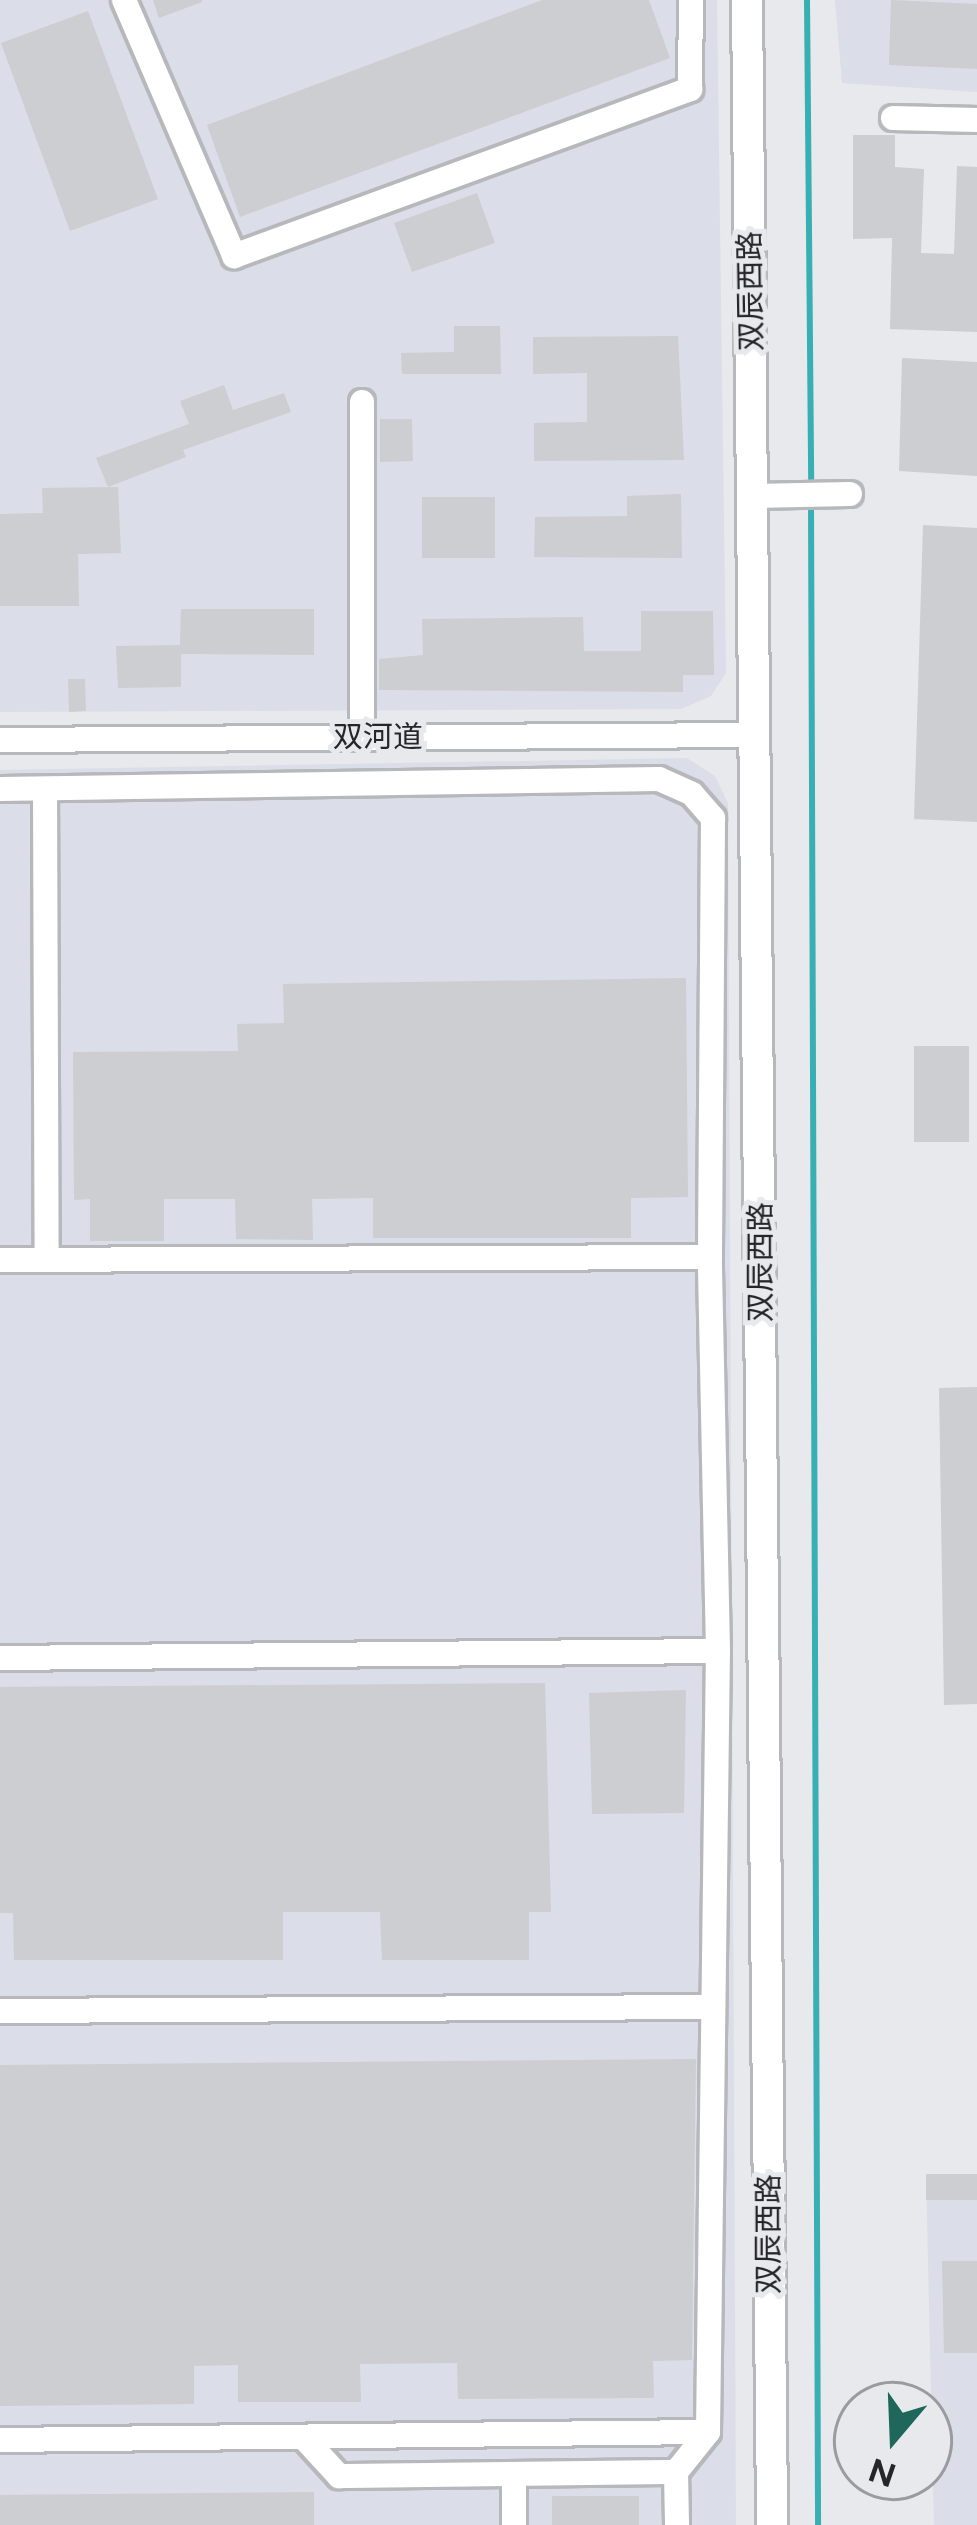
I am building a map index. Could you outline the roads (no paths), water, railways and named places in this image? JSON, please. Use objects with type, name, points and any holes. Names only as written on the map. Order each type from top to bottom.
[{"type":"main road","name":"双辰西路","points":[[747,0],[772,2525]]},
{"type":"street","points":[[124,0],[234,256],[690,88],[691,0]]},
{"type":"street","points":[[893,118],[977,120]]},
{"type":"street","points":[[362,402],[362,738]]},
{"type":"street","points":[[754,496],[850,494]]},
{"type":"street","name":"双河道","points":[[0,740],[757,735]]},
{"type":"street","points":[[0,789],[659,779],[692,794],[712,818],[710,1257],[718,1651],[708,2432],[676,2472],[677,2525]]},
{"type":"street","points":[[45,789],[47,1260]]},
{"type":"street","points":[[0,1260],[710,1257]]},
{"type":"street","points":[[0,1658],[718,1651]]},
{"type":"street","points":[[0,2011],[713,2007]]},
{"type":"street","points":[[0,2440],[708,2432]]},
{"type":"street","points":[[304,2438],[339,2476],[676,2472]]},
{"type":"street","points":[[514,2475],[514,2525]]},
{"type":"waterway","points":[[807,0],[811,488]]},
{"type":"waterway","points":[[811,502],[818,2525]]}]
